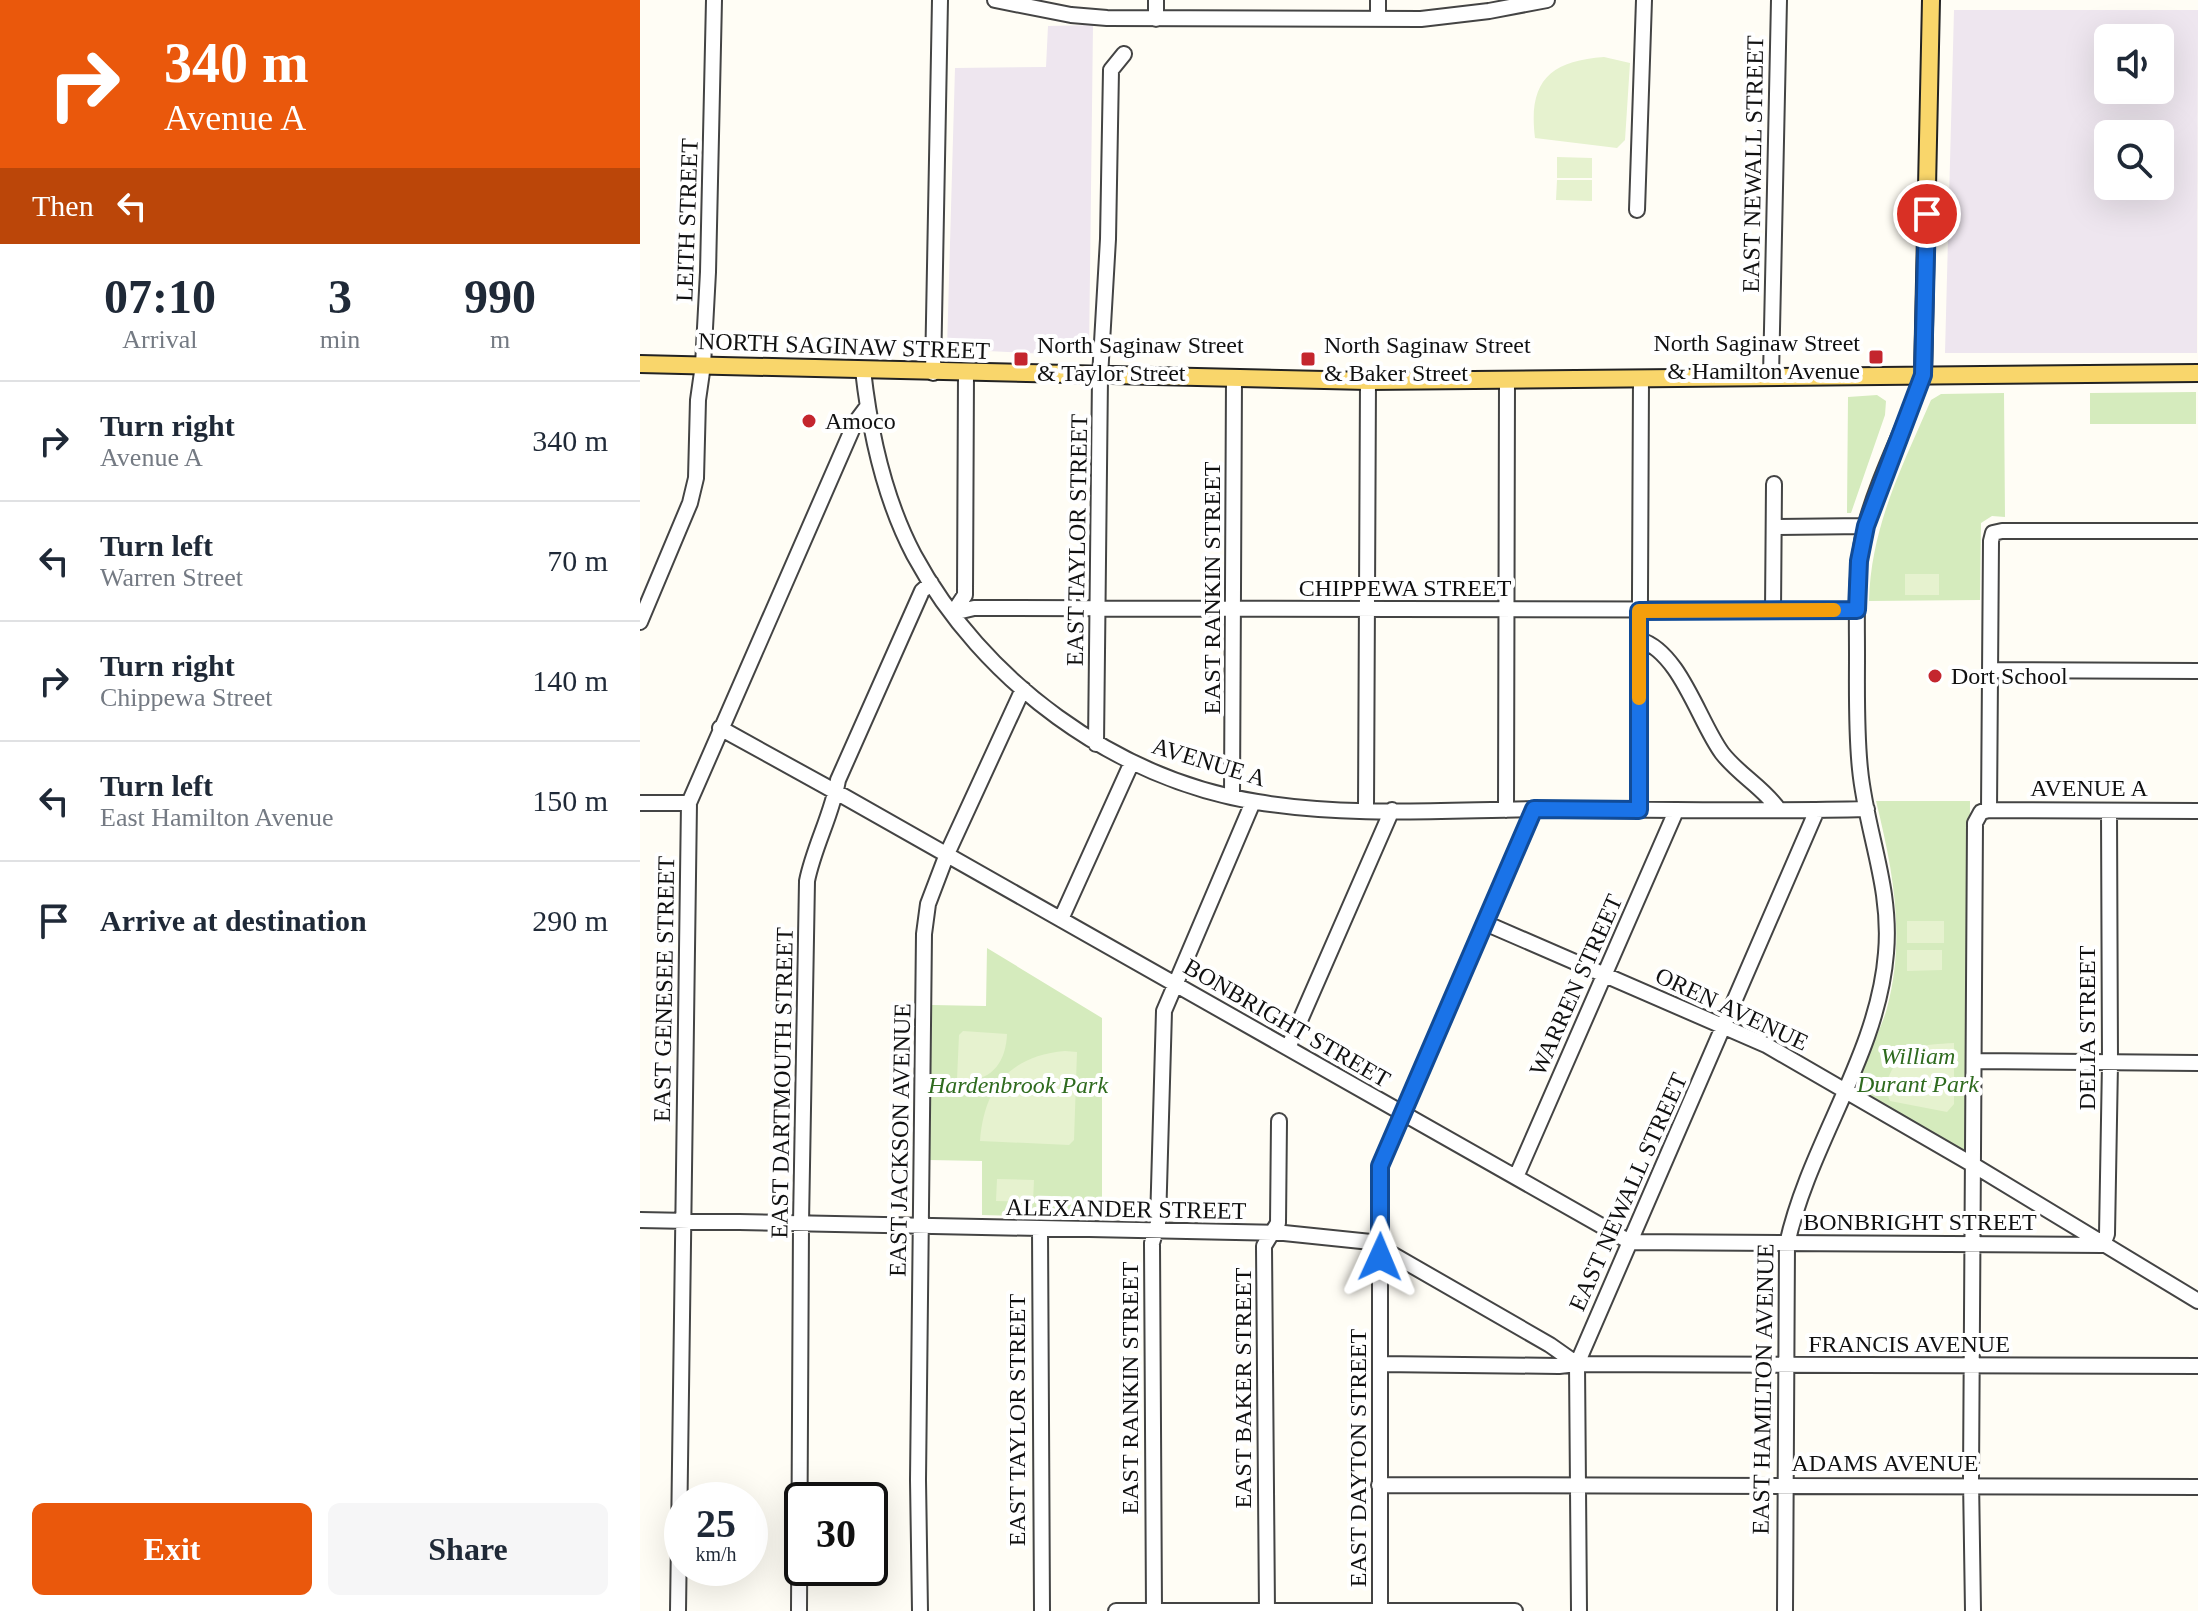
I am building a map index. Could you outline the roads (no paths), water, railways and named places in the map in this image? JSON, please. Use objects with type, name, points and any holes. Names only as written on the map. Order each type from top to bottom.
[{"type":"main road","name":"EAST HAMILTON AVENUE","points":[[1923,375],[1931,0]]},
{"type":"main road","name":"NORTH SAGINAW STREET","points":[[640,364],[1368,381],[2198,373]]},
{"type":"street","name":"LEITH STREET","points":[[640,622],[690,503],[696,478],[698,400],[708,272],[714,0]]},
{"type":"street","points":[[933,373],[940,0]]},
{"type":"street","points":[[995,0],[1071,15],[1156,19],[1454,17],[1547,0]]},
{"type":"street","points":[[1156,0],[1156,19]]},
{"type":"street","points":[[1378,0],[1378,19]]},
{"type":"street","points":[[1637,210],[1644,0]]},
{"type":"street","name":"EAST NEWALL STREET","points":[[1771,376],[1779,0]]},
{"type":"street","name":"EAST TAYLOR STREET","points":[[1096,744],[1100,377],[1108,239],[1111,70],[1124,54]]},
{"type":"street","name":"AVENUE A","points":[[863,370],[867,407],[885,483],[902,528],[931,583],[953,613],[1023,689],[1067,724],[1096,744],[1167,778],[1253,802],[1366,810],[1867,809]]},
{"type":"street","points":[[953,613],[965,595],[966,374]]},
{"type":"street","name":"EAST HAMILTON AVENUE","points":[[1785,1611],[1787,1244],[1801,1193],[1874,1014],[1886,955],[1885,892],[1858,753],[1859,561],[1866,526],[1923,375]]},
{"type":"street","points":[[1639,810],[1641,378]]},
{"type":"street","name":"EAST RANKIN STREET","points":[[1232,797],[1234,379]]},
{"type":"street","points":[[1506,810],[1507,380]]},
{"type":"street","points":[[1366,810],[1368,381]]},
{"type":"street","name":"EAST GENESEE STREET","points":[[678,1611],[689,803],[855,423],[867,407]]},
{"type":"street","points":[[1773,611],[1774,484]]},
{"type":"street","points":[[1774,527],[1866,526]]},
{"type":"street","points":[[1973,1611],[1975,823],[1985,811],[1991,541],[1993,533],[2002,531],[2198,531]]},
{"type":"street","name":"EAST DARTMOUTH STREET","points":[[799,1611],[807,881],[813,853],[838,780],[922,591],[931,583]]},
{"type":"street","name":"CHIPPEWA STREET","points":[[953,613],[974,608],[1857,610]]},
{"type":"street","points":[[1640,640],[1651,644],[1672,667],[1721,752],[1779,810]]},
{"type":"street","points":[[1990,670],[2198,671]]},
{"type":"street","name":"EAST JACKSON AVENUE","points":[[920,1611],[918,1480],[924,934],[928,904],[947,854],[1023,689]]},
{"type":"street","name":"BONBRIGHT STREET","points":[[720,728],[1630,1242],[2103,1245]]},
{"type":"street","points":[[1061,919],[1132,762]]},
{"type":"street","name":"EAST RANKIN STREET","points":[[1155,1611],[1152,1243],[1157,1232],[1164,1011],[1253,802]]},
{"type":"street","points":[[640,803],[689,803]]},
{"type":"street","name":"EAST DAYTON STREET","points":[[1380,1611],[1380,1166],[1534,809]]},
{"type":"street","points":[[1288,1048],[1392,810]]},
{"type":"street","name":"EAST NEWALL STREET","points":[[1579,1611],[1577,1364],[1817,810]]},
{"type":"street","name":"WARREN STREET","points":[[1516,1177],[1676,811]]},
{"type":"street","name":"AVENUE A","points":[[1985,811],[2198,811]]},
{"type":"street","name":"DELIA STREET","points":[[2103,1245],[2107,1234],[2110,1063],[2109,811]]},
{"type":"street","name":"OREN AVENUE","points":[[1485,923],[1766,1045],[1975,1166],[2198,1301]]},
{"type":"street","points":[[1974,1061],[2198,1063]]},
{"type":"street","name":"EAST BAKER STREET","points":[[1267,1611],[1264,1246],[1278,1223],[1279,1121]]},
{"type":"street","name":"ALEXANDER STREET","points":[[640,1220],[1271,1234],[1371,1242],[1550,1345],[1577,1364]]},
{"type":"street","name":"EAST TAYLOR STREET","points":[[1040,1229],[1042,1611]]},
{"type":"street","name":"FRANCIS AVENUE","points":[[1380,1364],[2198,1366]]},
{"type":"street","name":"ADAMS AVENUE","points":[[1379,1485],[2198,1487]]},
{"type":"street","points":[[1116,1611],[1515,1611]]},
{"type":"place","name":"North Saginaw Street & Hamilton Avenue","points":[[1876,357]]},
{"type":"place","name":"North Saginaw Street & Taylor Street","points":[[1021,359]]},
{"type":"place","name":"North Saginaw Street & Baker Street","points":[[1308,359]]},
{"type":"place","name":"Amoco","points":[[809,421]]},
{"type":"place","name":"Dort School","points":[[1935,676]]},
{"type":"park label","name":"William Durant Park","points":[[1918,1070]]},
{"type":"park label","name":"Hardenbrook Park","points":[[1018,1085]]}]
